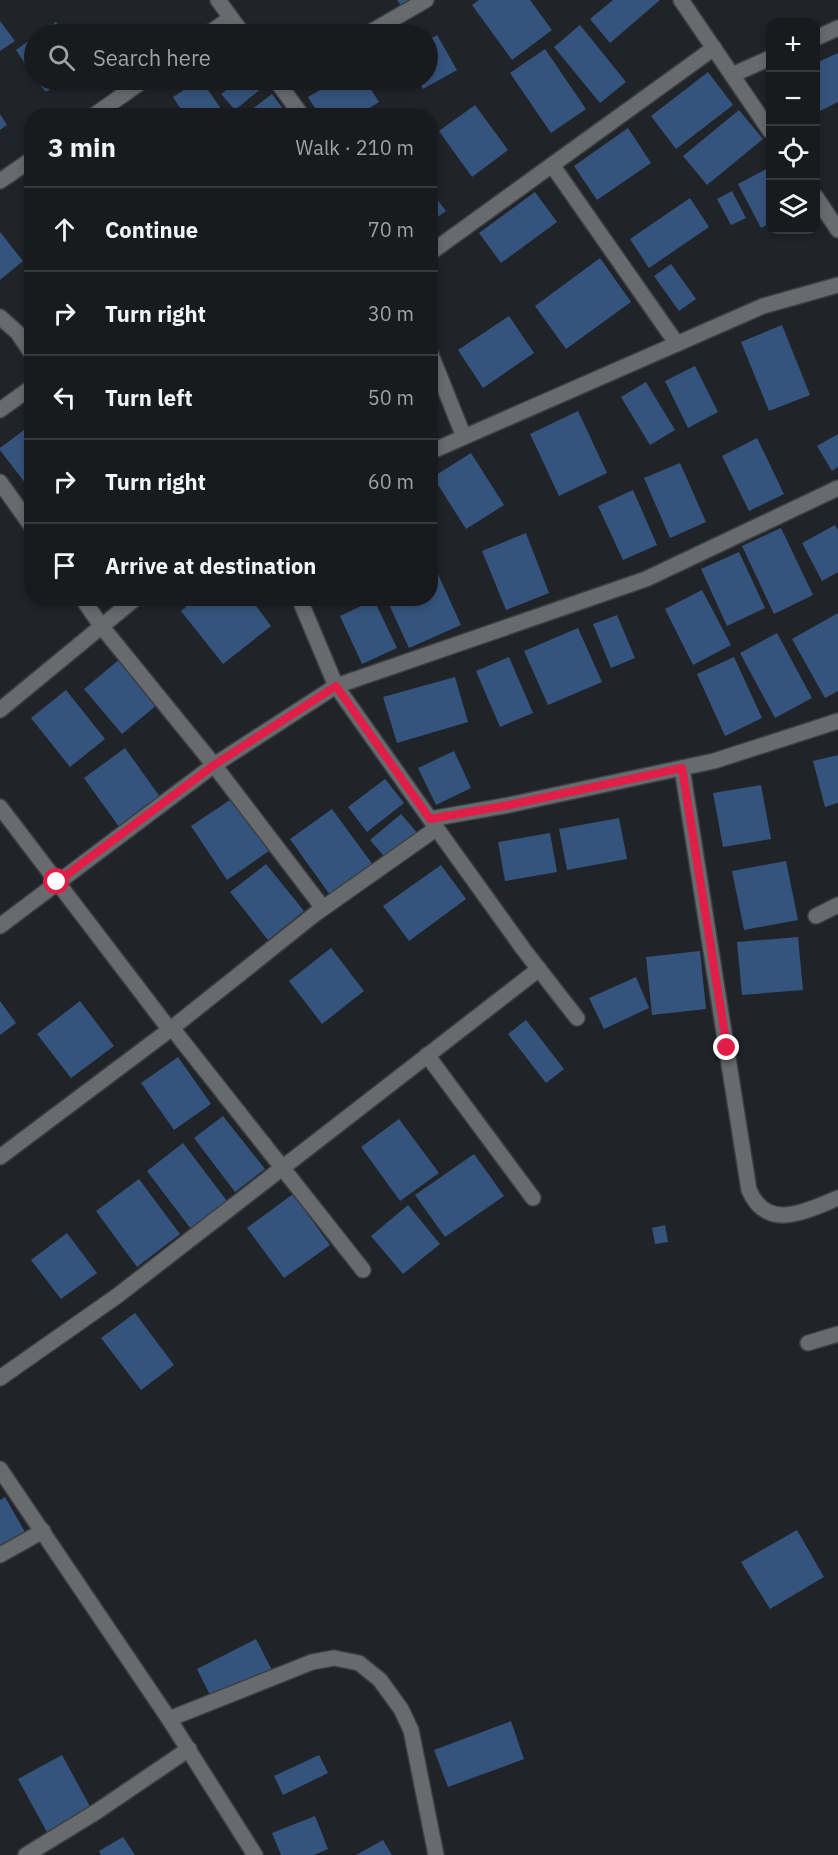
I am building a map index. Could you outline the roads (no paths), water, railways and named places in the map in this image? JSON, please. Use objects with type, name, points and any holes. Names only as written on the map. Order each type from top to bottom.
[{"type":"street","points":[[218,0],[236,24]]},
{"type":"street","points":[[385,24],[426,0]]},
{"type":"street","points":[[681,0],[768,126]]},
{"type":"street","points":[[222,24],[231,18]]},
{"type":"street","points":[[820,36],[838,28]]},
{"type":"street","points":[[438,247],[714,48]]},
{"type":"street","points":[[732,75],[766,60]]},
{"type":"street","points":[[104,108],[130,90]]},
{"type":"street","points":[[286,90],[297,108]]},
{"type":"street","points":[[0,181],[24,164]]},
{"type":"street","points":[[552,165],[676,344]]},
{"type":"street","points":[[820,203],[838,230]]},
{"type":"street","points":[[438,448],[763,306],[838,285]]},
{"type":"street","points":[[0,317],[18,333],[24,342]]},
{"type":"street","points":[[438,372],[464,437]]},
{"type":"street","points":[[0,410],[24,393]]},
{"type":"street","points":[[0,482],[24,516]]},
{"type":"street","points":[[0,926],[214,765],[336,686],[646,579],[838,488]]},
{"type":"street","points":[[88,606],[214,765],[323,908]]},
{"type":"street","points":[[0,710],[127,606]]},
{"type":"street","points":[[301,606],[336,686],[433,823],[577,1018]]},
{"type":"street","points":[[0,1157],[171,1029],[433,823],[714,761],[838,721]]},
{"type":"street","points":[[682,768],[749,1190],[760,1208],[771,1214],[801,1213],[838,1198]]},
{"type":"street","points":[[0,807],[171,1029],[363,1270]]},
{"type":"street","points":[[816,916],[838,905]]},
{"type":"street","points":[[0,1378],[117,1296],[539,969]]},
{"type":"street","points":[[427,1055],[533,1198]]},
{"type":"street","points":[[808,1343],[838,1334]]},
{"type":"street","points":[[0,1469],[189,1749],[255,1855]]},
{"type":"street","points":[[0,1555],[43,1531]]},
{"type":"street","points":[[169,1719],[312,1662],[334,1659],[359,1664],[380,1680],[401,1709],[411,1731],[436,1855]]},
{"type":"street","points":[[26,1855],[96,1812],[189,1749]]}]
